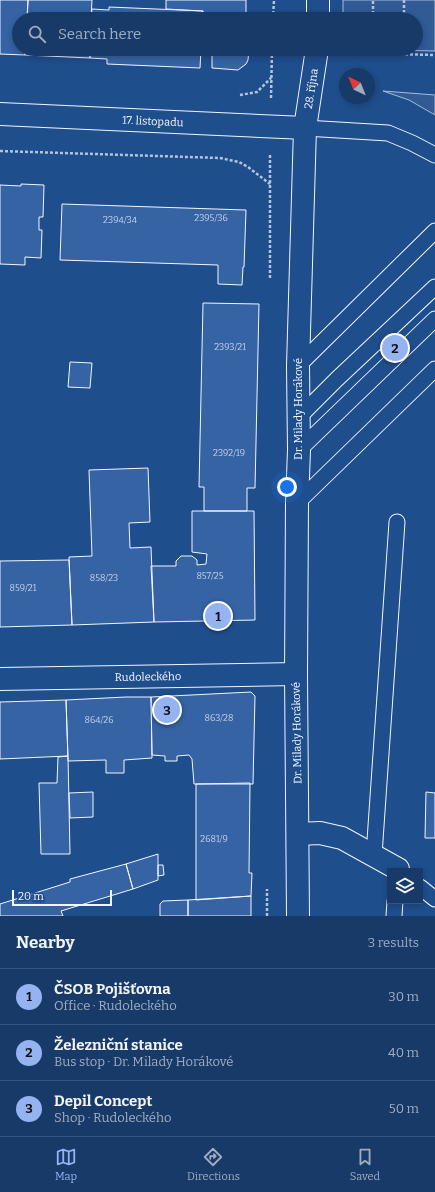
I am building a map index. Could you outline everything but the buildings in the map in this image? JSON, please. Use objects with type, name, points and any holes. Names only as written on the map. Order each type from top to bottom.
[{"type":"street","points":[[318,0],[318,12]]},
{"type":"street","name":"28. října","points":[[305,128],[315,56]]},
{"type":"street","name":"17. listopadu","points":[[0,114],[305,128]]},
{"type":"street","name":"Dr. Milady Horákové","points":[[298,916],[296,674],[297,503],[299,450],[298,366],[305,128]]},
{"type":"street","name":"Rudoleckého","points":[[0,679],[296,674]]},
{"type":"street","points":[[298,834],[320,833],[342,838],[396,868]]},
{"type":"lane","points":[[305,128],[388,133],[435,155]]},
{"type":"lane","points":[[298,366],[435,231]]},
{"type":"lane","points":[[299,417],[337,379],[435,287]]},
{"type":"lane","points":[[299,450],[435,319]]},
{"type":"lane","points":[[297,503],[435,369]]},
{"type":"lane","points":[[374,855],[397,522]]},
{"type":"lane","points":[[423,889],[435,899]]},
{"type":"lane","points":[[394,916],[395,904]]},
{"type":"path","points":[[273,12],[274,0]]},
{"type":"path","points":[[373,0],[373,12]]},
{"type":"path","points":[[404,0],[404,12]]},
{"type":"path","points":[[423,55],[435,55]]},
{"type":"path","points":[[0,151],[220,158],[239,162],[270,184]]},
{"type":"shaded area","points":[[343,0],[435,0],[435,51],[423,51],[423,12],[343,12]]},
{"type":"shaded area","points":[[383,91],[435,95],[435,115],[409,100]]},
{"type":"place","name":"Železniční stanice","points":[[395,348]]},
{"type":"place","name":"ČSOB Pojišťovna","points":[[218,616]]},
{"type":"place","name":"Depil Concept","points":[[167,710]]}]
